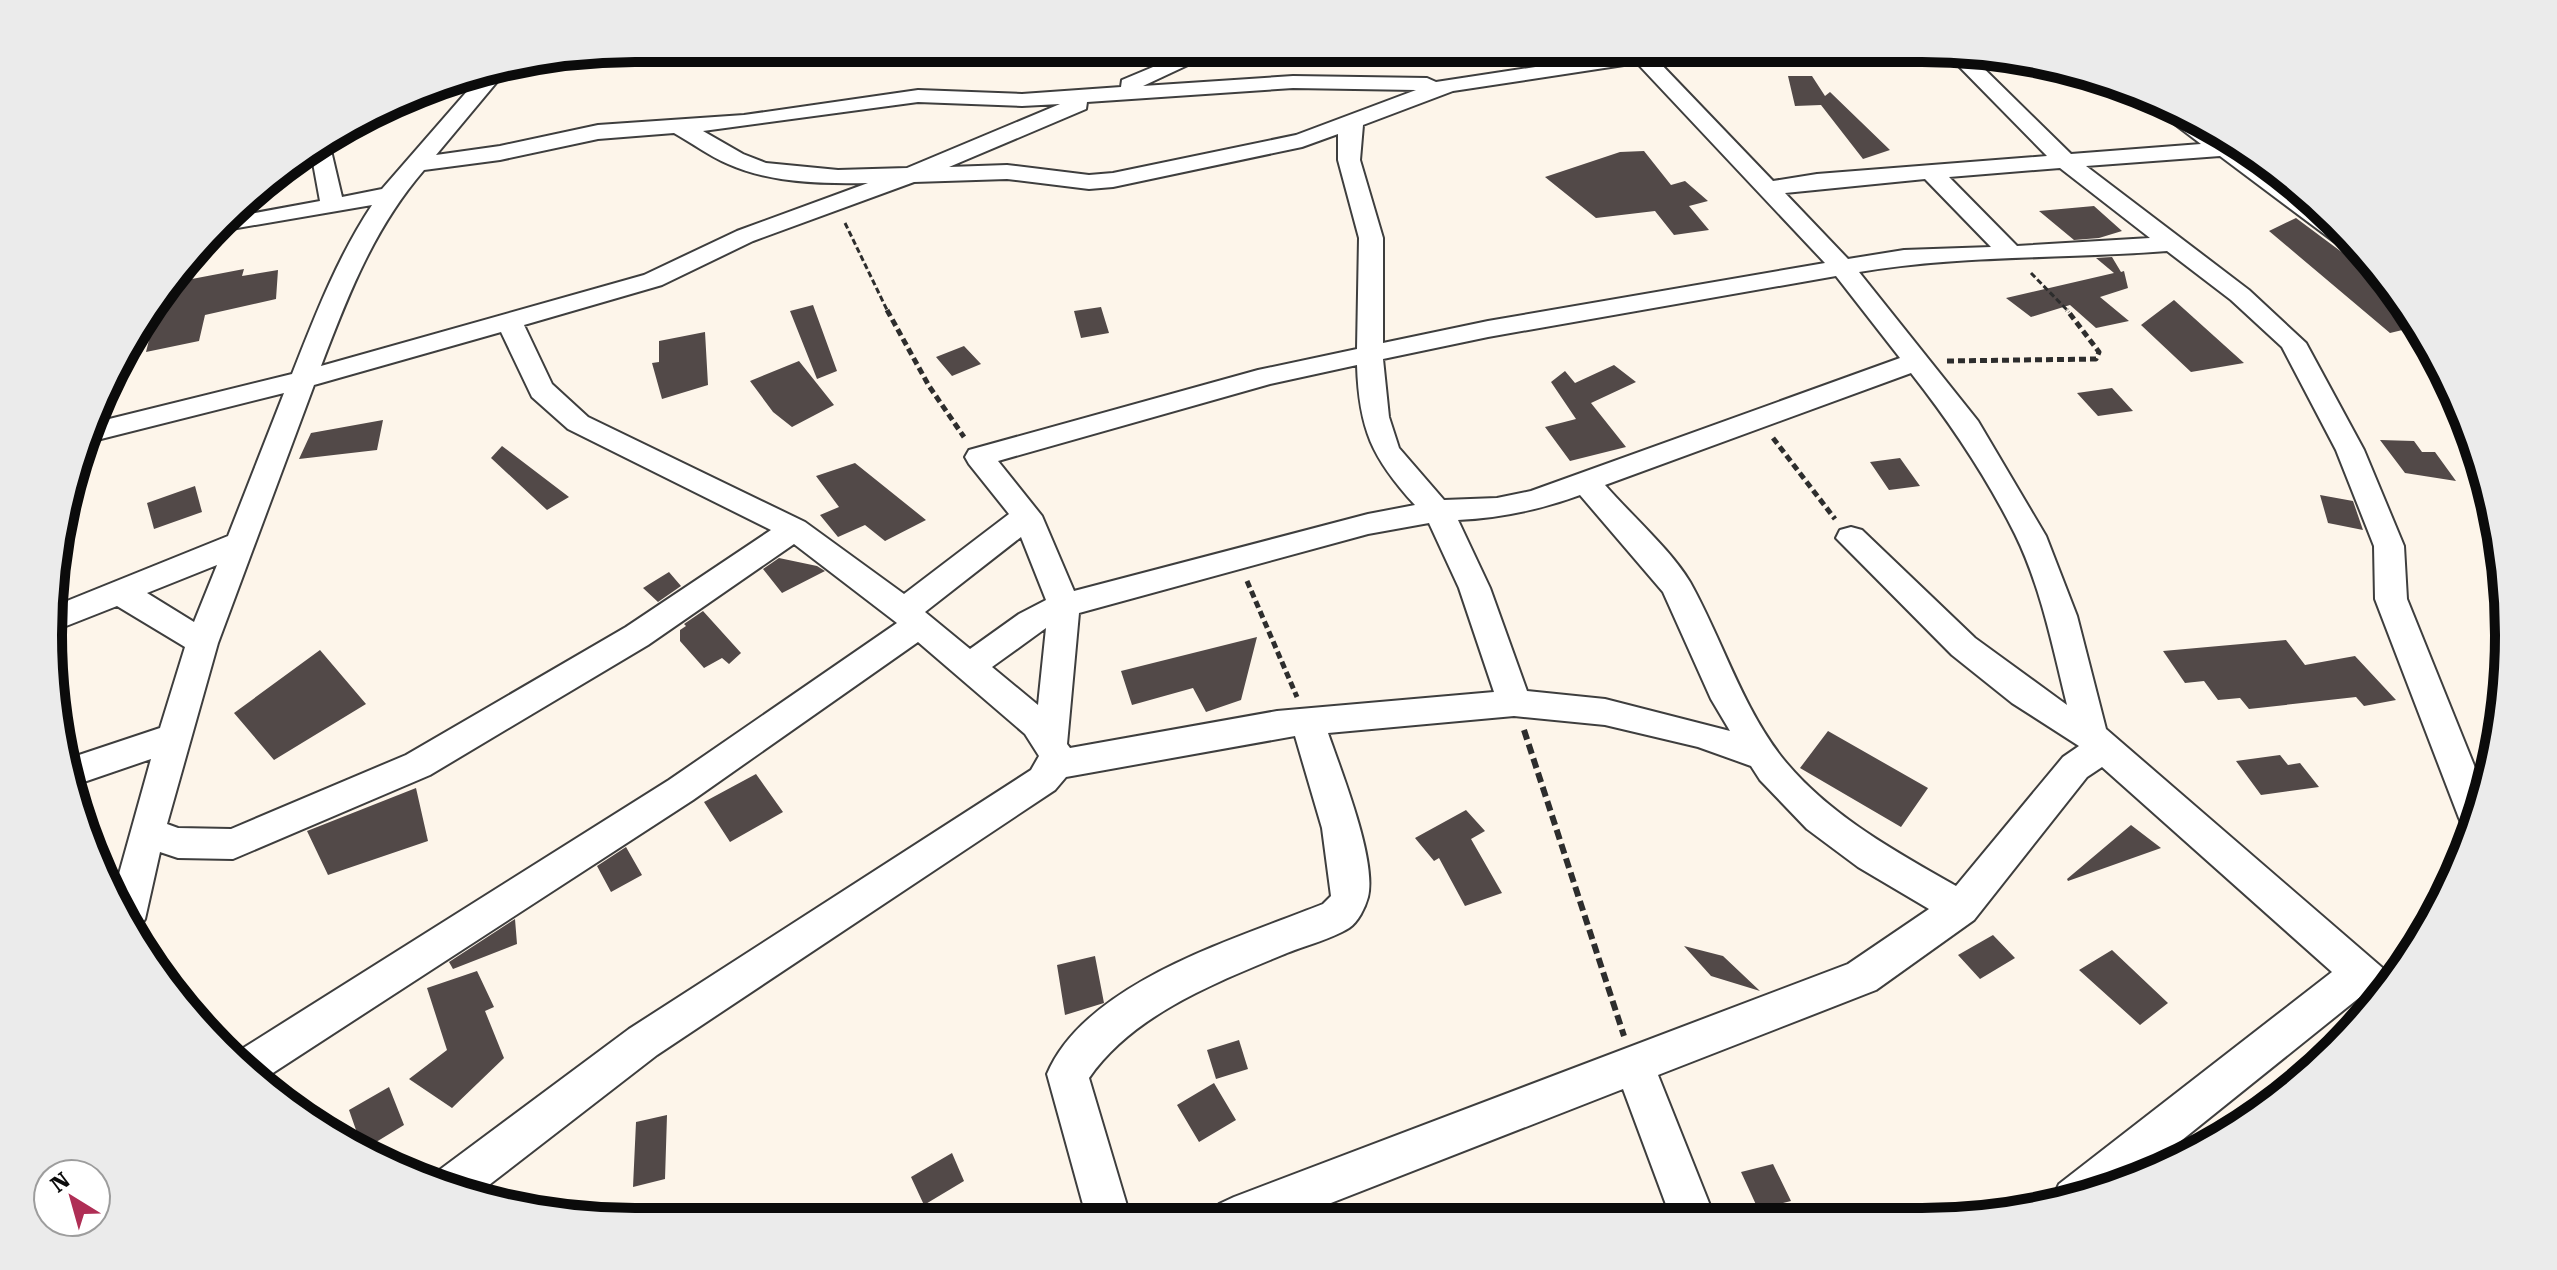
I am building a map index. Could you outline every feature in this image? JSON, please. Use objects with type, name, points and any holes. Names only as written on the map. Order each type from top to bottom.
[{"type":"street","points":[[100,430],[306,379],[653,280],[745,236],[911,175],[1180,62]]},
{"type":"street","points":[[679,127],[735,159],[763,169],[838,177],[1007,172],[1089,182],[1258,151],[1449,85],[1581,62]]},
{"type":"street","points":[[1647,62],[1841,266],[1968,427],[2031,536],[2061,616],[2097,742]]},
{"type":"street","points":[[1967,64],[2065,161],[2252,305],[2293,343],[2350,450],[2389,546],[2391,599],[2470,801]]},
{"type":"street","points":[[417,164],[500,153],[598,132],[744,122],[918,96],[986,101],[1341,80],[1449,85]]},
{"type":"street","points":[[130,904],[147,832],[202,643],[306,379],[333,301],[363,237],[390,195],[487,82]]},
{"type":"street","points":[[1354,119],[1346,148],[1353,183],[1369,223],[1372,246],[1370,352],[1379,433],[1385,451],[1397,470],[1437,511],[1471,580],[1514,703]]},
{"type":"street","points":[[1766,189],[1817,181],[2225,150]]},
{"type":"street","points":[[323,155],[332,205]]},
{"type":"street","points":[[1933,174],[2011,253]]},
{"type":"street","points":[[237,223],[390,195]]},
{"type":"street","points":[[460,1181],[643,1042],[1043,780],[1053,753],[1064,605],[1027,516],[979,457],[1267,376],[1370,352],[1841,266],[1904,257],[2171,243]]},
{"type":"street","points":[[510,323],[539,392],[553,406],[578,423],[794,529],[910,618],[1037,724],[1053,753]]},
{"type":"street","points":[[968,668],[1030,622],[1064,605],[1368,524],[1437,511],[1497,508],[1536,500],[1918,361]]},
{"type":"street","points":[[1585,481],[1676,586],[1728,699],[1772,770],[1820,818],[1871,856],[1961,908]]},
{"type":"street","points":[[253,1063],[681,790],[910,618],[1027,516]]},
{"type":"street","points":[[147,832],[178,843],[233,844],[418,765],[637,636],[794,529]]},
{"type":"street","points":[[1851,538],[1939,627],[2024,697],[2097,742],[2371,983],[2101,1179]]},
{"type":"street","points":[[63,616],[243,542]]},
{"type":"street","points":[[120,594],[150,608],[202,643]]},
{"type":"street","points":[[1053,753],[1307,721],[1514,703],[1605,712],[1699,734],[1764,756]]},
{"type":"street","points":[[1106,1208],[1067,1074],[1074,1061],[1090,1042],[1129,1013],[1186,980],[1336,916],[1347,906],[1350,891],[1341,837],[1307,721]]},
{"type":"street","points":[[79,769],[177,736]]},
{"type":"street","points":[[1263,1208],[1862,977],[1961,908],[2097,742]]},
{"type":"street","points":[[1634,1065],[1689,1208]]},
{"type":"path","points":[[837,204],[900,341],[934,398],[979,457]]},
{"type":"path","points":[[1918,361],[2090,361],[2099,356],[2072,315],[2011,253]]},
{"type":"path","points":[[1759,417],[1800,478],[1851,538]]},
{"type":"path","points":[[1237,559],[1307,721]]},
{"type":"path","points":[[1514,703],[1634,1065]]},
{"type":"building","points":[[1788,76],[1812,76],[1825,96],[1830,92],[1890,150],[1863,159],[1821,105],[1795,106]]},
{"type":"building","points":[[1644,151],[1671,185],[1685,181],[1708,201],[1689,206],[1709,230],[1674,235],[1655,211],[1596,218],[1545,177],[1620,152]]},
{"type":"building","points":[[2094,206],[2122,231],[2099,238],[2074,240],[2039,211]]},
{"type":"building","points":[[2296,218],[2360,266],[2406,329],[2390,333],[2269,231]]},
{"type":"building","points":[[2112,257],[2121,272],[2124,271],[2128,288],[2100,297],[2129,321],[2096,328],[2070,305],[2031,317],[2006,298],[2114,273],[2096,258]]},
{"type":"building","points":[[244,269],[242,276],[278,270],[276,299],[205,315],[199,341],[146,352],[152,328],[185,280]]},
{"type":"building","points":[[2174,300],[2244,363],[2191,372],[2141,325]]},
{"type":"building","points":[[813,305],[837,371],[817,379],[790,311]]},
{"type":"building","points":[[1101,307],[1109,333],[1081,338],[1074,311]]},
{"type":"building","points":[[705,332],[708,385],[662,399],[652,363],[659,362],[659,341]]},
{"type":"building","points":[[964,346],[981,364],[952,376],[936,357]]},
{"type":"building","points":[[799,361],[834,405],[792,427],[773,412],[750,381]]},
{"type":"building","points":[[1614,365],[1636,382],[1591,403],[1626,447],[1570,461],[1545,427],[1576,419],[1551,382],[1565,371],[1575,383]]},
{"type":"building","points":[[2112,388],[2133,411],[2098,416],[2077,393]]},
{"type":"building","points":[[383,420],[377,450],[299,459],[311,433]]},
{"type":"building","points":[[2380,440],[2414,441],[2422,452],[2435,452],[2456,481],[2405,473]]},
{"type":"building","points":[[502,446],[569,497],[547,510],[491,458]]},
{"type":"building","points":[[1900,458],[1920,486],[1889,490],[1870,462]]},
{"type":"building","points":[[855,463],[926,520],[885,541],[865,525],[838,537],[820,515],[839,507],[816,476]]},
{"type":"building","points":[[195,486],[202,512],[154,529],[147,503]]},
{"type":"building","points":[[2320,495],[2353,501],[2363,530],[2328,523]]},
{"type":"building","points":[[779,558],[817,566],[825,571],[782,593],[763,569]]},
{"type":"building","points":[[669,572],[681,586],[658,602],[643,588]]},
{"type":"building","points":[[703,611],[741,653],[729,664],[722,658],[704,668],[680,641],[680,630],[686,626],[684,624]]},
{"type":"building","points":[[1257,637],[1241,700],[1206,712],[1193,688],[1132,705],[1121,671]]},
{"type":"building","points":[[2286,640],[2305,665],[2355,656],[2396,700],[2364,706],[2356,697],[2249,709],[2240,698],[2218,700],[2204,681],[2185,683],[2163,651]]},
{"type":"building","points":[[320,650],[366,704],[274,760],[234,713]]},
{"type":"building","points":[[1828,731],[1928,788],[1901,827],[1800,768]]},
{"type":"building","points":[[2280,755],[2288,765],[2300,763],[2319,787],[2261,795],[2236,761]]},
{"type":"building","points":[[756,774],[783,812],[730,842],[704,802]]},
{"type":"building","points":[[416,788],[428,841],[328,875],[307,831]]},
{"type":"building","points":[[1466,810],[1485,831],[1471,839],[1502,893],[1465,906],[1439,858],[1434,861],[1415,838]]},
{"type":"building","points":[[2131,825],[2161,848],[2068,881],[2067,879]]},
{"type":"building","points":[[626,847],[642,875],[611,892],[597,866]]},
{"type":"building","points":[[515,919],[517,944],[453,969],[449,962]]},
{"type":"building","points":[[1993,935],[2015,958],[1980,979],[1958,955]]},
{"type":"building","points":[[1684,946],[1723,956],[1760,991],[1711,976]]},
{"type":"building","points":[[2112,950],[2168,1003],[2140,1025],[2079,970]]},
{"type":"building","points":[[1095,956],[1104,1003],[1065,1015],[1057,965]]},
{"type":"building","points":[[477,971],[494,1007],[485,1011],[504,1058],[452,1108],[409,1079],[447,1050],[427,988]]},
{"type":"building","points":[[1239,1040],[1248,1069],[1216,1079],[1207,1050]]},
{"type":"building","points":[[1214,1083],[1236,1120],[1199,1142],[1177,1105]]},
{"type":"building","points":[[389,1087],[404,1125],[373,1144],[358,1136],[349,1110]]},
{"type":"building","points":[[667,1115],[665,1179],[633,1187],[636,1122]]},
{"type":"building","points":[[952,1153],[964,1181],[924,1205],[911,1177]]},
{"type":"building","points":[[1773,1164],[1791,1201],[1758,1208],[1741,1172]]}]
